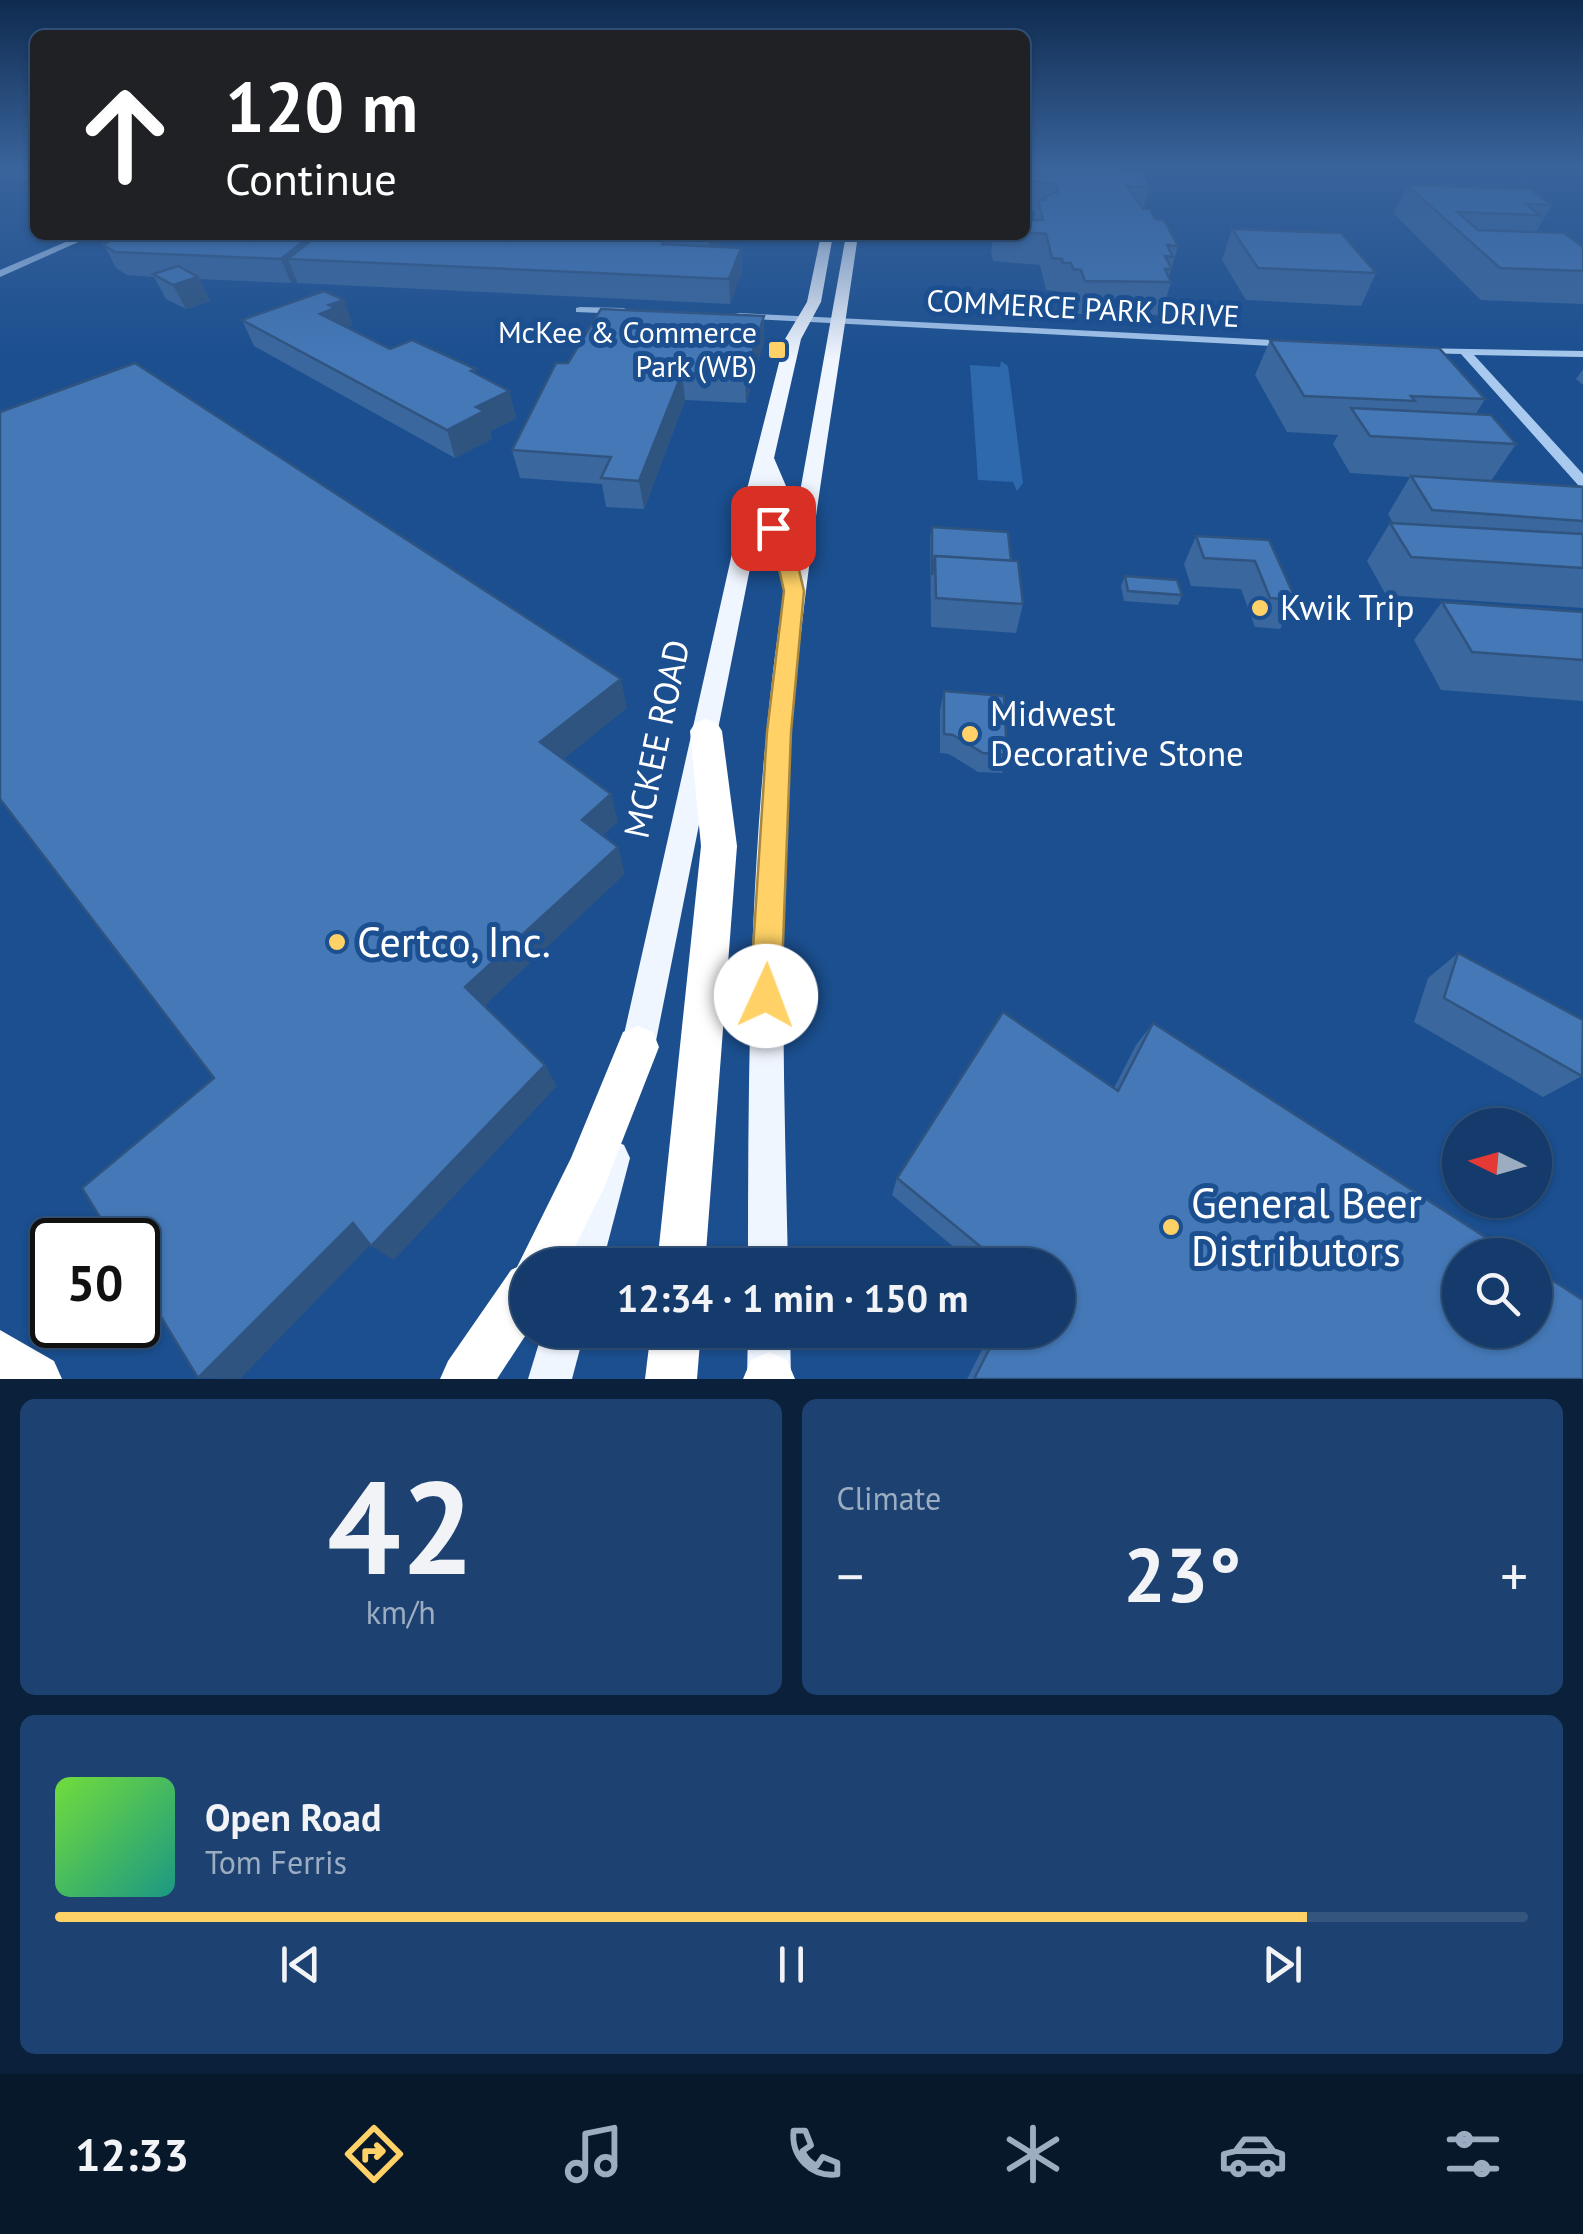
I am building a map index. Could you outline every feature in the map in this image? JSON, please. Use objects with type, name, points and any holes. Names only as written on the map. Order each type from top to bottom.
[{"type":"highway","points":[[684,1248],[719,846],[706,731]]},
{"type":"highway","points":[[549,1248],[587,1174],[638,1047]]},
{"type":"highway","points":[[466,1379],[510,1314]]},
{"type":"highway","points":[[671,1379],[674,1348]]},
{"type":"highway","points":[[0,1356],[36,1379]]},
{"type":"main road","name":"MCKEE ROAD","points":[[586,1248],[638,1047],[793,339],[814,302],[825,240]]},
{"type":"main road","points":[[768,1248],[767,929],[779,732],[805,513],[851,240]]},
{"type":"main road","points":[[766,460],[780,499],[791,509],[805,513]]},
{"type":"main road","points":[[749,526],[773,528],[782,536],[794,591]]},
{"type":"main road","points":[[550,1379],[559,1348]]},
{"type":"street","points":[[0,274],[78,240]]},
{"type":"street","points":[[580,310],[642,312]]},
{"type":"street","name":"COMMERCE PARK DRIVE","points":[[731,316],[1299,344]]},
{"type":"street","points":[[1407,349],[1583,354]]},
{"type":"street","points":[[1465,352],[1583,482]]},
{"type":"shaded area","points":[[1001,361],[1008,366],[1023,483],[1017,491],[1013,482],[978,480],[970,365],[1000,367]]},
{"type":"building","points":[[1030,231],[1170,231],[1178,246],[1167,245],[1173,257],[1165,256],[1172,269],[1165,269],[1171,282],[1085,281],[1081,270],[1073,269],[1071,263],[1052,258],[1046,234]]},
{"type":"building","points":[[1234,231],[1341,233],[1376,273],[1258,268]]},
{"type":"building","points":[[1459,231],[1564,233],[1583,247],[1583,271],[1500,268]]},
{"type":"building","points":[[111,240],[305,240],[281,259],[115,252],[103,245]]},
{"type":"building","points":[[312,240],[664,240],[662,244],[741,248],[729,279],[288,259]]},
{"type":"building","points":[[178,266],[198,277],[173,285],[153,274]]},
{"type":"building","points":[[324,291],[344,300],[329,305],[335,308],[320,314],[390,349],[412,340],[476,369],[471,371],[509,391],[476,407],[484,411],[447,430],[242,320]]},
{"type":"building","points":[[601,309],[764,316],[745,376],[682,373],[639,481],[601,478],[611,457],[512,450],[556,363],[568,363]]},
{"type":"building","points":[[1270,340],[1439,348],[1485,399],[1411,396],[1415,401],[1304,396]]},
{"type":"building","name":"Certco, Inc.","points":[[135,363],[621,679],[540,742],[611,794],[582,820],[618,847],[465,987],[545,1065],[371,1246],[353,1223],[198,1378],[160,1315],[160,1218],[100,1218],[82,1188],[214,1078],[0,799],[0,412]]},
{"type":"building","points":[[1351,408],[1491,415],[1516,444],[1370,436]]},
{"type":"building","points":[[1411,476],[1583,487],[1583,521],[1432,510]]},
{"type":"building","points":[[1390,523],[1583,534],[1583,568],[1411,557]]},
{"type":"building","points":[[932,527],[1008,532],[1011,561],[935,556],[932,575]]},
{"type":"building","points":[[1196,536],[1269,540],[1296,600],[1270,598],[1255,561],[1204,558]]},
{"type":"building","points":[[935,556],[1018,561],[1023,604],[936,598]]},
{"type":"building","points":[[1125,576],[1177,580],[1182,595],[1128,591]]},
{"type":"building","points":[[1442,602],[1583,612],[1583,660],[1472,652]]},
{"type":"building","points":[[944,691],[1004,696],[1007,755],[983,753],[953,735],[944,734]]},
{"type":"building","points":[[1458,953],[1583,1020],[1582,1076],[1444,998]]},
{"type":"building","name":"General Beer Distributors","points":[[1003,1012],[1118,1091],[1153,1023],[1442,1209],[1442,1218],[1456,1218],[1487,1238],[1442,1238],[1442,1348],[1552,1348],[1552,1280],[1583,1300],[1583,1379],[974,1379],[990,1348],[1075,1348],[1075,1248],[982,1248],[897,1178]]},
{"type":"place","name":"McKee & Commerce Park (WB)","points":[[777,350]]},
{"type":"place","name":"Kwik Trip","points":[[1260,608]]},
{"type":"place","name":"Midwest Decorative Stone","points":[[970,734]]},
{"type":"place","name":"Certco, Inc.","points":[[337,942]]},
{"type":"place","name":"General Beer Distributors","points":[[1171,1227]]},
{"type":"route","points":[[766,996],[779,732],[794,591],[782,536],[773,528]]}]
